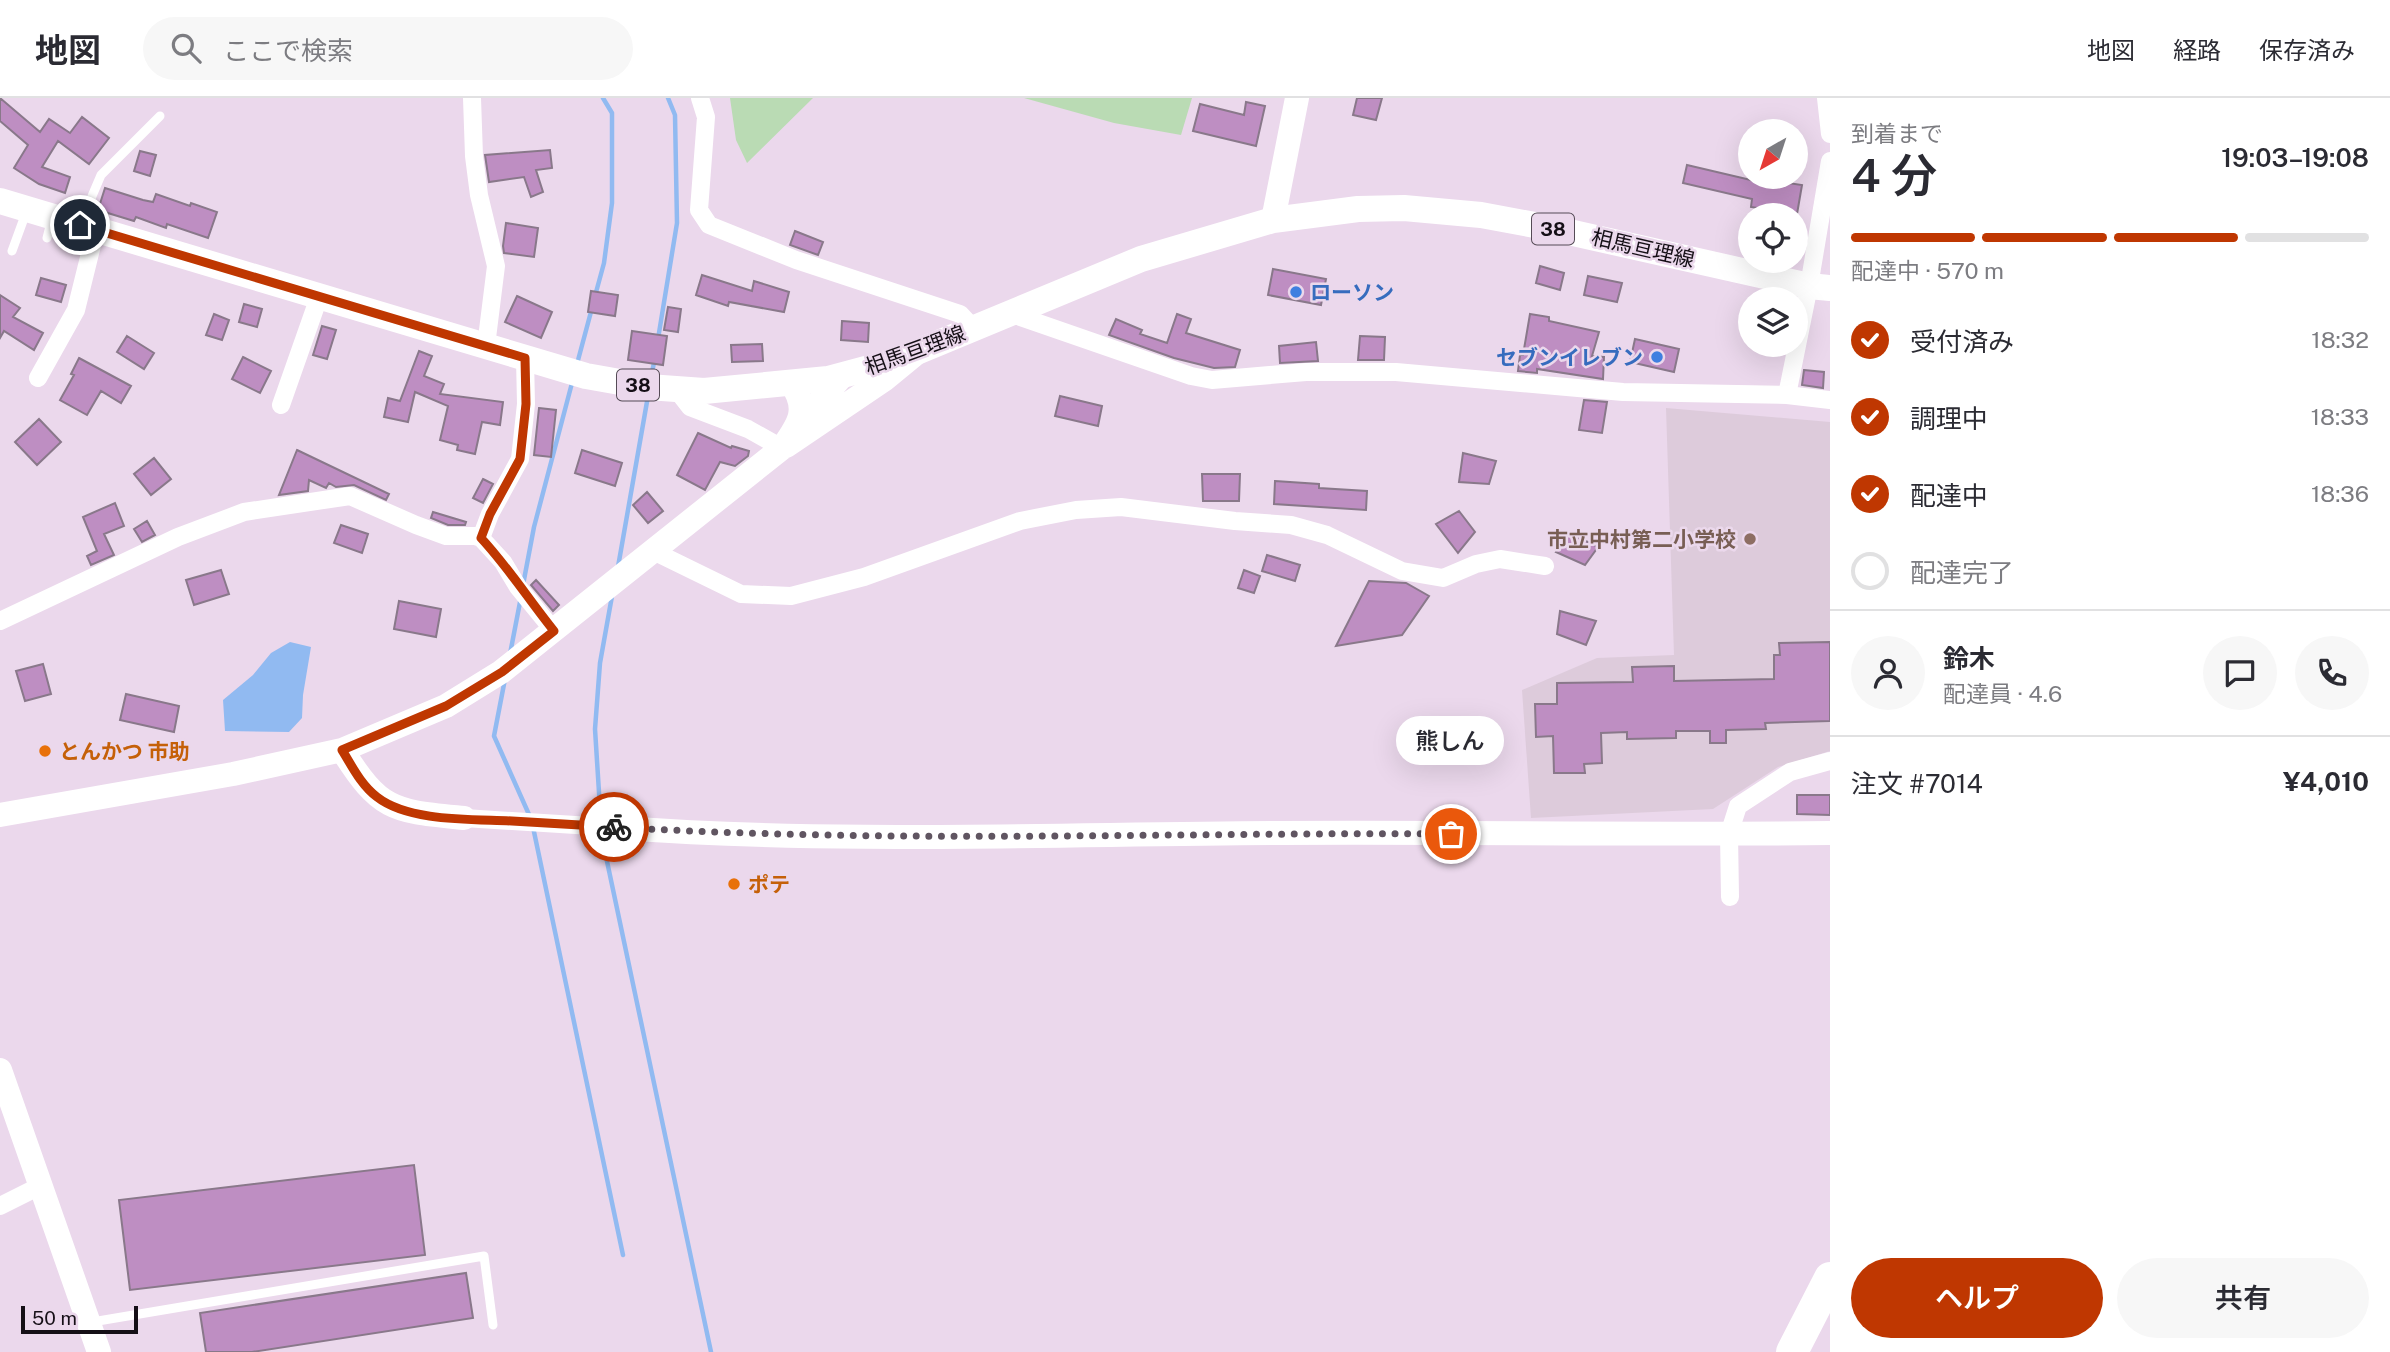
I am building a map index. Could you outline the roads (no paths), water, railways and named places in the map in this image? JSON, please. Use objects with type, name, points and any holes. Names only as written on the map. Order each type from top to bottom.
[{"type":"highway","points":[[1792,1352],[1830,1278]]},
{"type":"main road","name":"相馬亘理線","points":[[0,201],[27,209],[50,227],[88,227],[586,376],[648,387],[704,391],[844,375],[895,362],[1141,259],[1273,220],[1358,209],[1404,208],[1481,215],[1820,287]]},
{"type":"street","points":[[472,98],[474,156],[496,266],[486,346]]},
{"type":"street","points":[[699,98],[706,117],[699,210],[709,225],[796,260],[960,314],[974,329]]},
{"type":"street","points":[[1273,220],[1297,98]]},
{"type":"street","points":[[1826,98],[1830,134]]},
{"type":"street","points":[[1787,395],[1820,287],[1830,161]]},
{"type":"street","points":[[38,378],[76,310],[88,227]]},
{"type":"street","points":[[281,405],[319,296]]},
{"type":"street","points":[[1012,314],[1191,376],[1212,380],[1306,372],[1396,372],[1623,392],[1787,395],[1830,400]]},
{"type":"street","points":[[0,815],[233,774],[342,750],[446,706],[502,672],[782,448],[885,379],[916,353]]},
{"type":"street","points":[[481,538],[490,514],[520,459],[526,404],[525,358]]},
{"type":"street","points":[[782,448],[844,375]]},
{"type":"street","points":[[791,383],[799,394],[801,410],[797,428]]},
{"type":"street","points":[[677,389],[690,407],[748,429],[782,448]]},
{"type":"street","points":[[0,621],[178,537],[244,512],[350,496],[446,536],[481,538],[503,562],[518,587],[554,631]]},
{"type":"street","points":[[653,551],[741,594],[791,596],[864,577],[1020,521],[1076,510],[1121,506],[1236,521],[1291,525],[1327,535],[1402,571],[1443,578],[1476,564],[1500,559],[1545,566]]},
{"type":"street","points":[[342,750],[362,782],[377,797],[397,808],[420,814],[678,832],[906,836],[1830,833]]},
{"type":"street","points":[[1730,897],[1729,834],[1738,806],[1790,772],[1830,761]]},
{"type":"street","points":[[0,1070],[99,1352]]},
{"type":"street","points":[[0,1206],[42,1185]]},
{"type":"lane","points":[[88,227],[101,175],[160,116]]},
{"type":"lane","points":[[12,251],[27,209]]},
{"type":"lane","points":[[90,1323],[484,1256],[494,1325]]},
{"type":"water","points":[[290,642],[311,647],[302,718],[289,732],[225,731],[223,700],[253,675],[271,653]]},
{"type":"waterway","points":[[595,296],[604,263],[612,203],[612,113],[603,98]]},
{"type":"waterway","points":[[658,339],[677,223],[675,115],[668,98]]},
{"type":"waterway","points":[[577,364],[592,308]]},
{"type":"waterway","points":[[651,377],[655,358]]},
{"type":"waterway","points":[[523,585],[534,527],[572,383]]},
{"type":"waterway","points":[[618,567],[648,396]]},
{"type":"waterway","points":[[601,824],[595,729],[600,663],[612,596]]},
{"type":"waterway","points":[[510,654],[521,597]]},
{"type":"waterway","points":[[505,679],[494,736],[531,819]]},
{"type":"waterway","points":[[533,827],[623,1255]]},
{"type":"waterway","points":[[601,833],[711,1352]]},
{"type":"place","name":"ローソン","points":[[1296,292]]},
{"type":"place","name":"セブンイレブン","points":[[1657,357]]},
{"type":"place","name":"市立中村第二小学校","points":[[1750,539]]},
{"type":"place","name":"とんかつ 市助","points":[[45,751]]},
{"type":"place","name":"熊しん","points":[[1451,834]]},
{"type":"place","name":"ポテ","points":[[734,884]]}]
